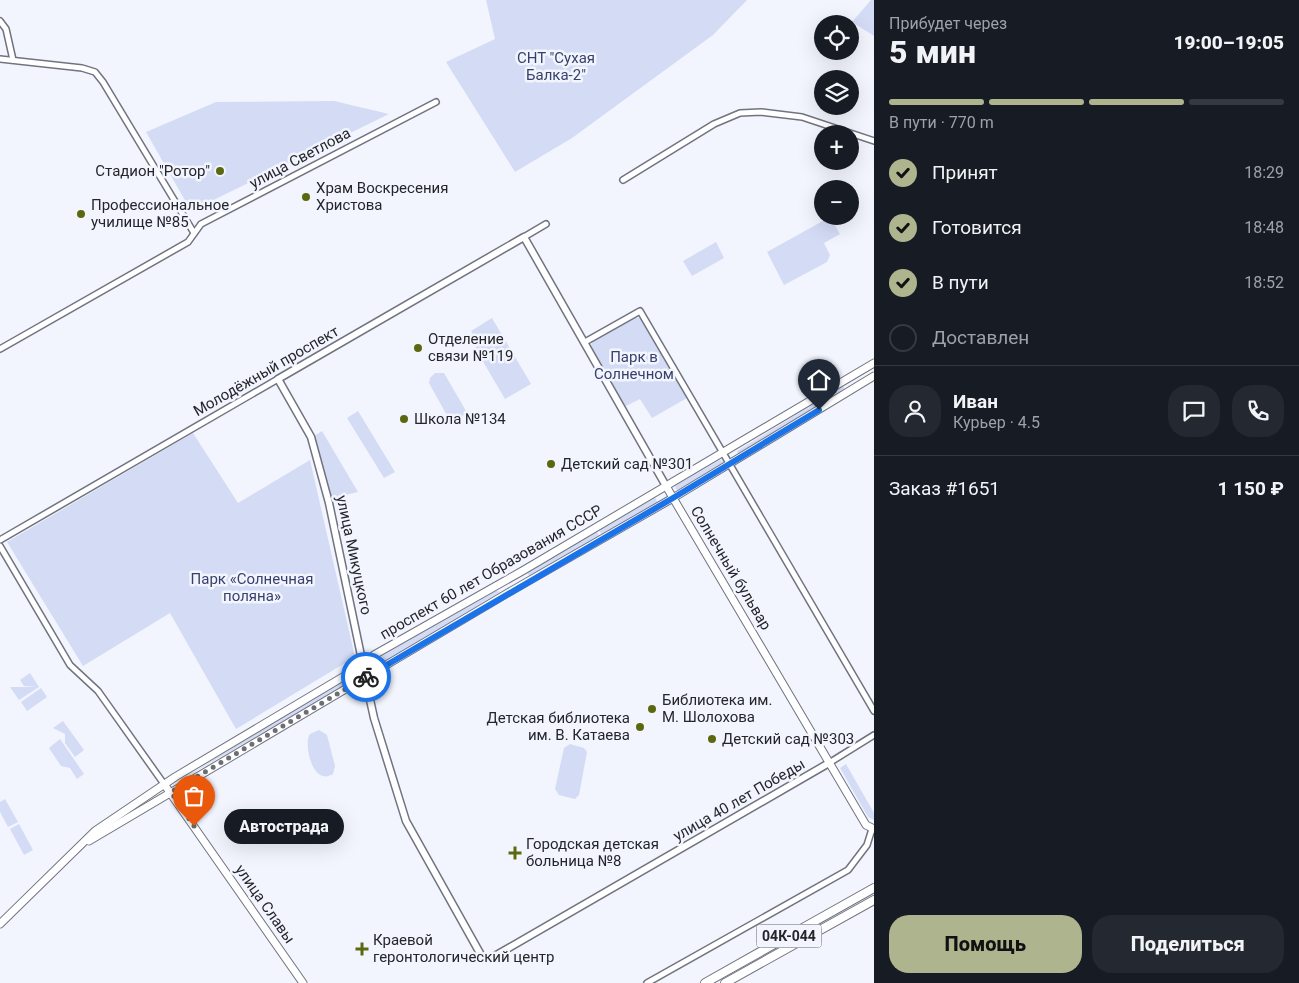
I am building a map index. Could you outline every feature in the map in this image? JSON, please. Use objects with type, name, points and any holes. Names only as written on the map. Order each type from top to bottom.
[{"type":"main road","name":"проспект 60 лет Образования СССР","points":[[0,924],[95,831],[164,784],[363,664],[374,655],[723,454],[874,363]]},
{"type":"main road","name":"проспект 60 лет Образования СССР","points":[[79,848],[365,677],[673,498],[874,376]]},
{"type":"main road","points":[[847,379],[851,390]]},
{"type":"main road","name":"Солнечный бульвар","points":[[666,486],[866,825],[873,829]]},
{"type":"main road","points":[[500,584],[506,594]]},
{"type":"main road","name":"улица Микуцкого","points":[[363,664],[365,677]]},
{"type":"main road","name":"улица Славы","points":[[164,784],[303,983]]},
{"type":"main road","name":"04К-044","points":[[705,983],[874,888]]},
{"type":"main road","name":"04К-044","points":[[725,983],[874,900]]},
{"type":"street","points":[[0,20],[6,29],[14,60]]},
{"type":"street","points":[[0,59],[82,68],[95,72],[104,82],[126,117],[194,233]]},
{"type":"street","name":"улица Светлова","points":[[0,349],[188,242],[202,224],[436,102]]},
{"type":"street","points":[[623,180],[665,153],[728,117],[740,113],[761,112],[802,117],[874,141]]},
{"type":"street","name":"Молодёжный проспект","points":[[0,540],[546,224]]},
{"type":"street","name":"Солнечный бульвар","points":[[524,238],[666,486]]},
{"type":"street","points":[[585,342],[640,310],[874,711]]},
{"type":"street","name":"улица Микуцкого","points":[[278,379],[311,437],[329,503],[363,664]]},
{"type":"street","points":[[0,546],[51,636],[70,665],[98,691],[164,784]]},
{"type":"street","name":"улица Микуцкого","points":[[365,677],[374,718],[406,821],[481,955],[486,959]]},
{"type":"street","name":"улица 40 лет Победы","points":[[486,959],[874,735]]},
{"type":"street","points":[[646,983],[848,870],[867,844],[873,829]]},
{"type":"green space","name":"СНТ \"Сухая Балка-2\"","points":[[486,0],[747,0],[713,35],[572,138],[515,172],[446,62],[495,39]]},
{"type":"green space","points":[[871,0],[874,0],[874,36],[859,26],[858,15]]},
{"type":"green space","name":"Стадион \"Ротор\"","points":[[334,101],[389,114],[191,211],[146,132],[216,102]]},
{"type":"green space","points":[[816,225],[835,225],[840,234],[824,243],[830,255],[827,262],[784,285],[767,252]]},
{"type":"green space","points":[[716,242],[724,258],[692,276],[683,261]]},
{"type":"green space","name":"Парк в Солнечном","points":[[633,317],[640,318],[687,398],[652,418],[640,399],[624,407],[590,347],[593,341]]},
{"type":"green space","points":[[492,318],[531,384],[505,399],[475,348],[479,345],[471,331]]},
{"type":"green space","points":[[435,373],[444,373],[466,411],[461,419],[450,421],[429,383],[430,378]]},
{"type":"green space","points":[[843,386],[845,389],[738,454],[737,451]]},
{"type":"green space","points":[[358,411],[395,472],[384,478],[347,418]]},
{"type":"green space","points":[[322,431],[358,492],[332,498],[314,436]]},
{"type":"green space","name":"Парк «Солнечная поляна»","points":[[193,433],[238,503],[310,460],[355,657],[236,729],[170,613],[83,666],[7,542]]},
{"type":"green space","points":[[720,460],[723,461],[722,465],[679,490],[675,489],[676,485]]},
{"type":"green space","points":[[654,496],[658,503],[602,535],[598,529]]},
{"type":"green space","points":[[596,530],[600,537],[529,576],[527,572]]},
{"type":"green space","points":[[495,590],[500,592],[375,667],[373,661]]},
{"type":"green space","points":[[357,672],[361,674],[359,677],[179,781]]},
{"type":"green space","points":[[30,673],[39,687],[19,700],[10,687],[37,687],[24,686],[20,680]]},
{"type":"green space","points":[[41,688],[47,697],[27,711],[21,702]]},
{"type":"green space","points":[[63,721],[84,750],[75,757],[65,743],[65,734],[53,728]]},
{"type":"green space","points":[[319,730],[327,735],[335,766],[333,774],[326,776],[320,774],[315,769],[309,754],[308,739],[310,734]]},
{"type":"green space","points":[[60,739],[84,774],[77,779],[70,768],[61,766],[49,748]]},
{"type":"green space","points":[[570,744],[584,748],[587,752],[579,795],[575,799],[559,795],[555,789],[564,748]]},
{"type":"green space","points":[[846,764],[874,813],[874,820],[868,817],[840,768]]},
{"type":"green space","points":[[5,799],[18,822],[8,827],[0,812],[0,802]]},
{"type":"green space","points":[[19,824],[33,850],[24,855],[10,829]]},
{"type":"way so far","points":[[194,826],[171,792],[366,677]]},
{"type":"place","name":"Стадион \"Ротор\"","points":[[220,171]]},
{"type":"place","name":"Храм Воскресения Христова","points":[[306,197]]},
{"type":"place","name":"Профессиональное училище №85","points":[[81,214]]},
{"type":"place","name":"Отделение связи №119","points":[[418,348]]},
{"type":"place","name":"Школа №134","points":[[404,419]]},
{"type":"place","name":"Детский сад №301","points":[[551,464]]},
{"type":"place","name":"Библиотека им. М. Шолохова","points":[[652,709]]},
{"type":"place","name":"Детская библиотека им. В. Катаева","points":[[640,727]]},
{"type":"place","name":"Детский сад №303","points":[[712,739]]},
{"type":"place","name":"Автострада","points":[[194,826]]},
{"type":"place","name":"Городская детская больница №8","points":[[515,853]]},
{"type":"place","name":"Краевой геронтологический центр","points":[[362,949]]},
{"type":"route","points":[[366,677],[620,527],[673,498],[819,410]]}]
